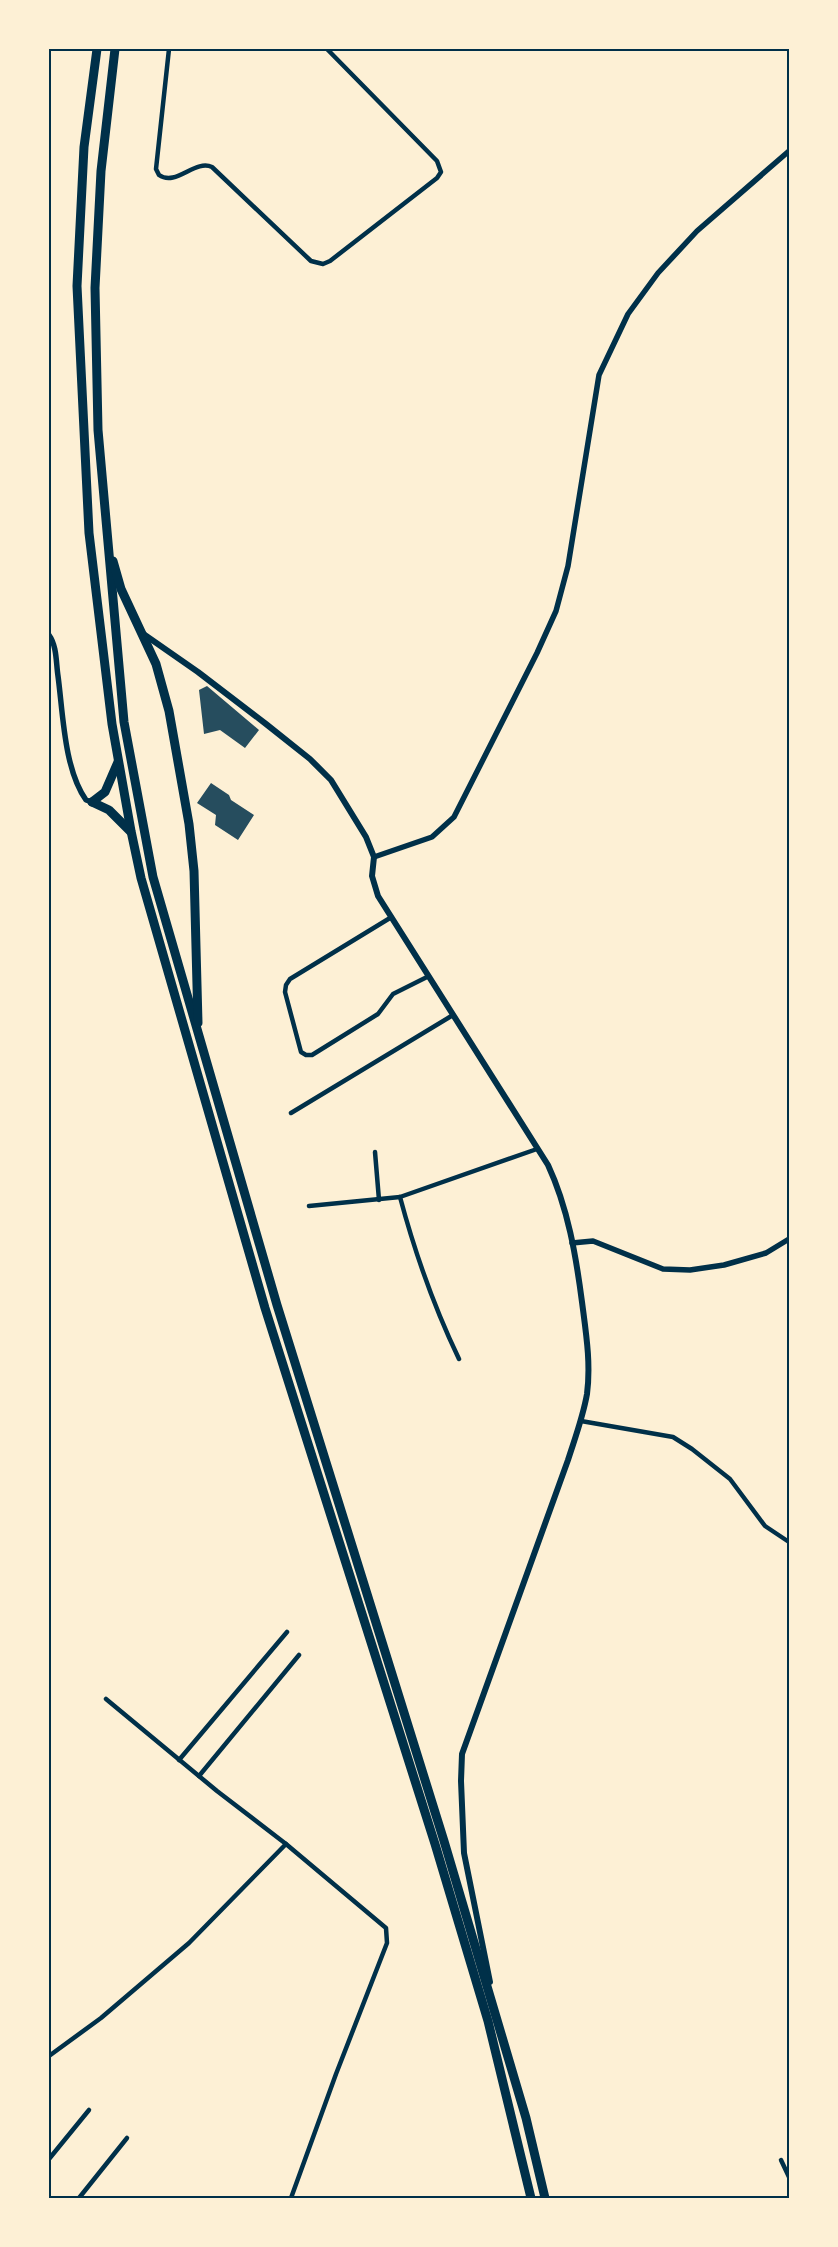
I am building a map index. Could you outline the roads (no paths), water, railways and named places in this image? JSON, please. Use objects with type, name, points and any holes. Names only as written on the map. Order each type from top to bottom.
[{"type":"highway","points":[[97,49],[84,156],[77,286],[89,533],[118,762],[130,831],[141,878],[265,1308],[435,1844],[488,2021],[531,2198]]},
{"type":"highway","points":[[115,49],[101,171],[95,288],[98,430],[106,540],[124,722],[152,877],[277,1305],[444,1841],[526,2118],[545,2198]]},
{"type":"highway","points":[[106,540],[121,589],[156,664],[162,683],[189,824],[194,870],[199,1036]]},
{"type":"highway","points":[[118,762],[105,792],[92,802],[109,810],[130,831]]},
{"type":"main road","points":[[140,632],[198,672],[310,758],[331,780],[366,837],[374,857],[372,876],[378,896],[390,918],[555,1180],[572,1243],[588,1346],[587,1392],[581,1421],[462,1754],[461,1780],[464,1853],[496,2018]]},
{"type":"street","points":[[169,49],[157,173],[162,178],[169,179],[204,165],[212,166],[311,261],[323,264],[330,261],[437,178],[441,172],[437,162],[327,49]]},
{"type":"street","points":[[374,857],[432,837],[454,817],[537,653],[556,611],[568,566],[599,376],[628,314],[658,273],[696,231],[789,151]]},
{"type":"street","points":[[49,635],[55,651],[64,726],[76,784],[86,800],[92,802]]},
{"type":"street","points":[[390,918],[290,979],[286,985],[285,992],[301,1052],[306,1055],[312,1055],[378,1014],[393,994],[427,977]]},
{"type":"street","points":[[291,1113],[453,1016]]},
{"type":"street","points":[[309,1206],[400,1198],[537,1149]]},
{"type":"street","points":[[375,1152],[379,1200]]},
{"type":"street","points":[[400,1198],[411,1238],[440,1321],[459,1359]]},
{"type":"street","points":[[572,1243],[593,1241],[663,1269],[690,1270],[724,1264],[766,1253],[789,1239]]},
{"type":"street","points":[[581,1421],[673,1436],[730,1479],[765,1526],[789,1542]]},
{"type":"street","points":[[179,1760],[286,1632]]},
{"type":"street","points":[[199,1776],[299,1655]]},
{"type":"street","points":[[106,1699],[179,1760],[286,1844],[386,1928],[387,1942],[291,2198]]},
{"type":"street","points":[[49,2056],[101,2018],[182,1950],[286,1844]]},
{"type":"street","points":[[49,2159],[89,2110]]},
{"type":"street","points":[[79,2198],[127,2138]]},
{"type":"street","points":[[781,2160],[789,2178]]}]
